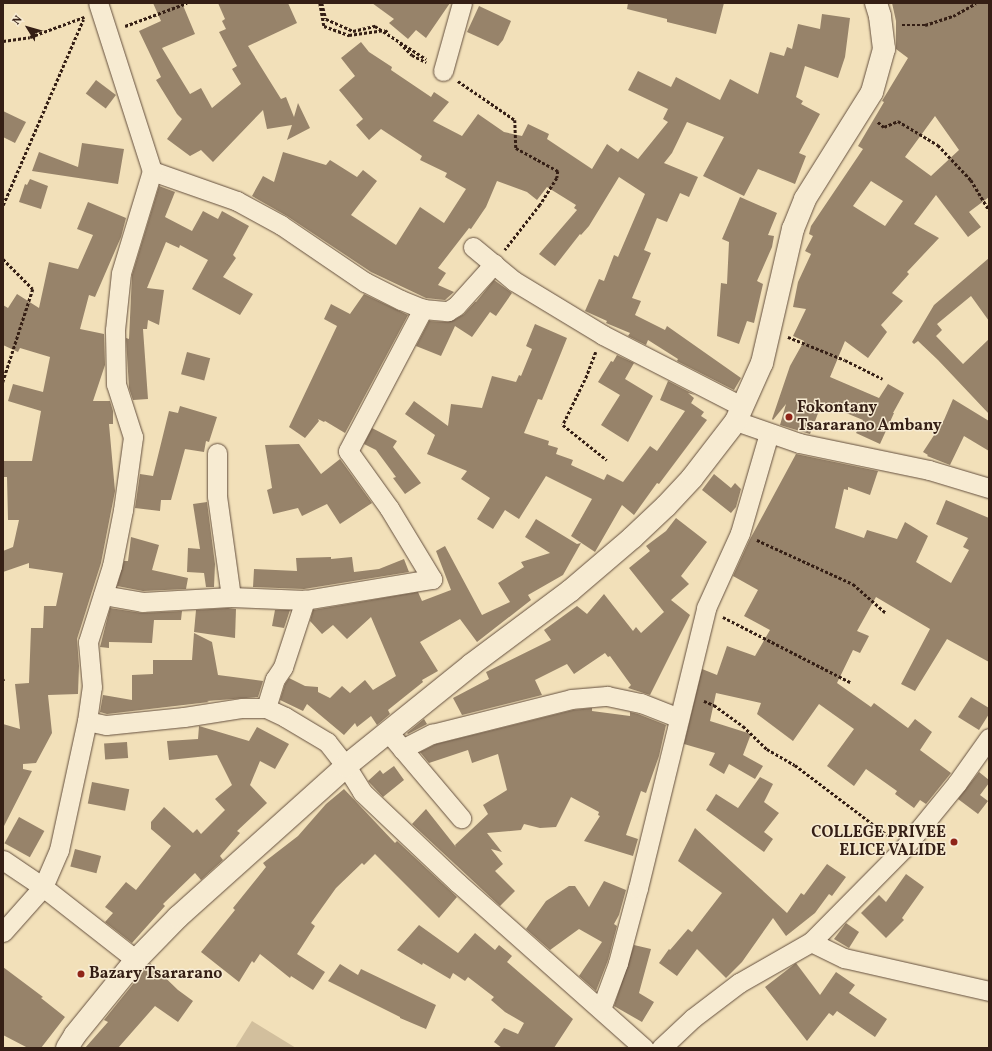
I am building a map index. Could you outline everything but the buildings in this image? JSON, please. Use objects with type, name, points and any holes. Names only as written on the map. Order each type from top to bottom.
[{"type":"street","points":[[443,71],[462,3]]},
{"type":"street","points":[[67,1048],[75,1035],[136,960],[178,918],[346,766],[471,665],[570,591],[632,538],[666,506],[692,478],[739,414],[762,362],[792,229],[805,199],[872,92],[884,49],[882,26],[876,3]]},
{"type":"street","points":[[3,932],[43,887],[59,850],[87,721],[92,687],[88,642],[112,566],[123,510],[133,437],[116,384],[116,316],[121,273],[152,171],[107,33],[92,6]]},
{"type":"street","points":[[152,171],[237,201],[281,225],[366,282],[401,300],[424,309],[448,311],[456,306],[494,264]]},
{"type":"street","points":[[473,247],[514,280],[769,433],[799,443],[929,470],[989,488]]},
{"type":"street","points":[[103,595],[142,602],[231,596],[305,600],[432,579],[389,508],[348,451],[424,309]]},
{"type":"street","points":[[602,1009],[620,956],[706,608],[740,533],[769,433]]},
{"type":"street","points":[[217,453],[217,496],[231,596]]},
{"type":"street","points":[[266,708],[275,679],[283,667],[305,600]]},
{"type":"street","points":[[402,749],[432,734],[571,699],[607,696],[641,703],[679,718]]},
{"type":"street","points":[[87,721],[106,725],[184,717],[242,708],[266,708],[286,717],[327,742],[346,766],[362,792],[458,883],[602,1009],[644,1048]]},
{"type":"street","points":[[388,732],[461,818]]},
{"type":"street","points":[[661,1048],[693,1018],[739,983],[812,942],[904,848],[957,783],[989,738]]},
{"type":"street","points":[[3,860],[43,887],[136,960]]},
{"type":"street","points":[[812,942],[844,958],[989,991]]},
{"type":"path","points":[[107,33],[187,3]]},
{"type":"path","points":[[321,3],[324,26],[349,35],[385,30],[412,55],[443,71]]},
{"type":"path","points":[[321,3],[326,19],[354,31],[375,26],[515,120],[516,148],[558,171],[557,178],[540,204],[494,264]]},
{"type":"path","points":[[882,26],[925,25],[953,16],[976,3]]},
{"type":"path","points":[[3,205],[84,17],[92,6]]},
{"type":"path","points":[[3,41],[30,37],[84,17]]},
{"type":"path","points":[[861,110],[884,127],[898,121],[938,145],[971,180],[989,210]]},
{"type":"path","points":[[3,259],[33,289],[3,382]]},
{"type":"path","points":[[769,328],[845,360],[883,379]]},
{"type":"path","points":[[603,334],[585,380],[563,425],[607,460]]},
{"type":"path","points":[[740,533],[784,551],[853,584],[885,612]]},
{"type":"path","points":[[706,608],[850,682]]},
{"type":"path","points":[[685,692],[714,705],[743,726],[767,749],[794,765],[904,848]]},
{"type":"shaded area","points":[[252,1021],[296,1048],[235,1048]]},
{"type":"place","name":"Fokontany Tsararano Ambany","points":[[789,417]]},
{"type":"place","name":"COLLEGE PRIVEE ELICE VALIDE","points":[[954,842]]},
{"type":"place","name":"Bazary Tsararano","points":[[81,974]]}]
